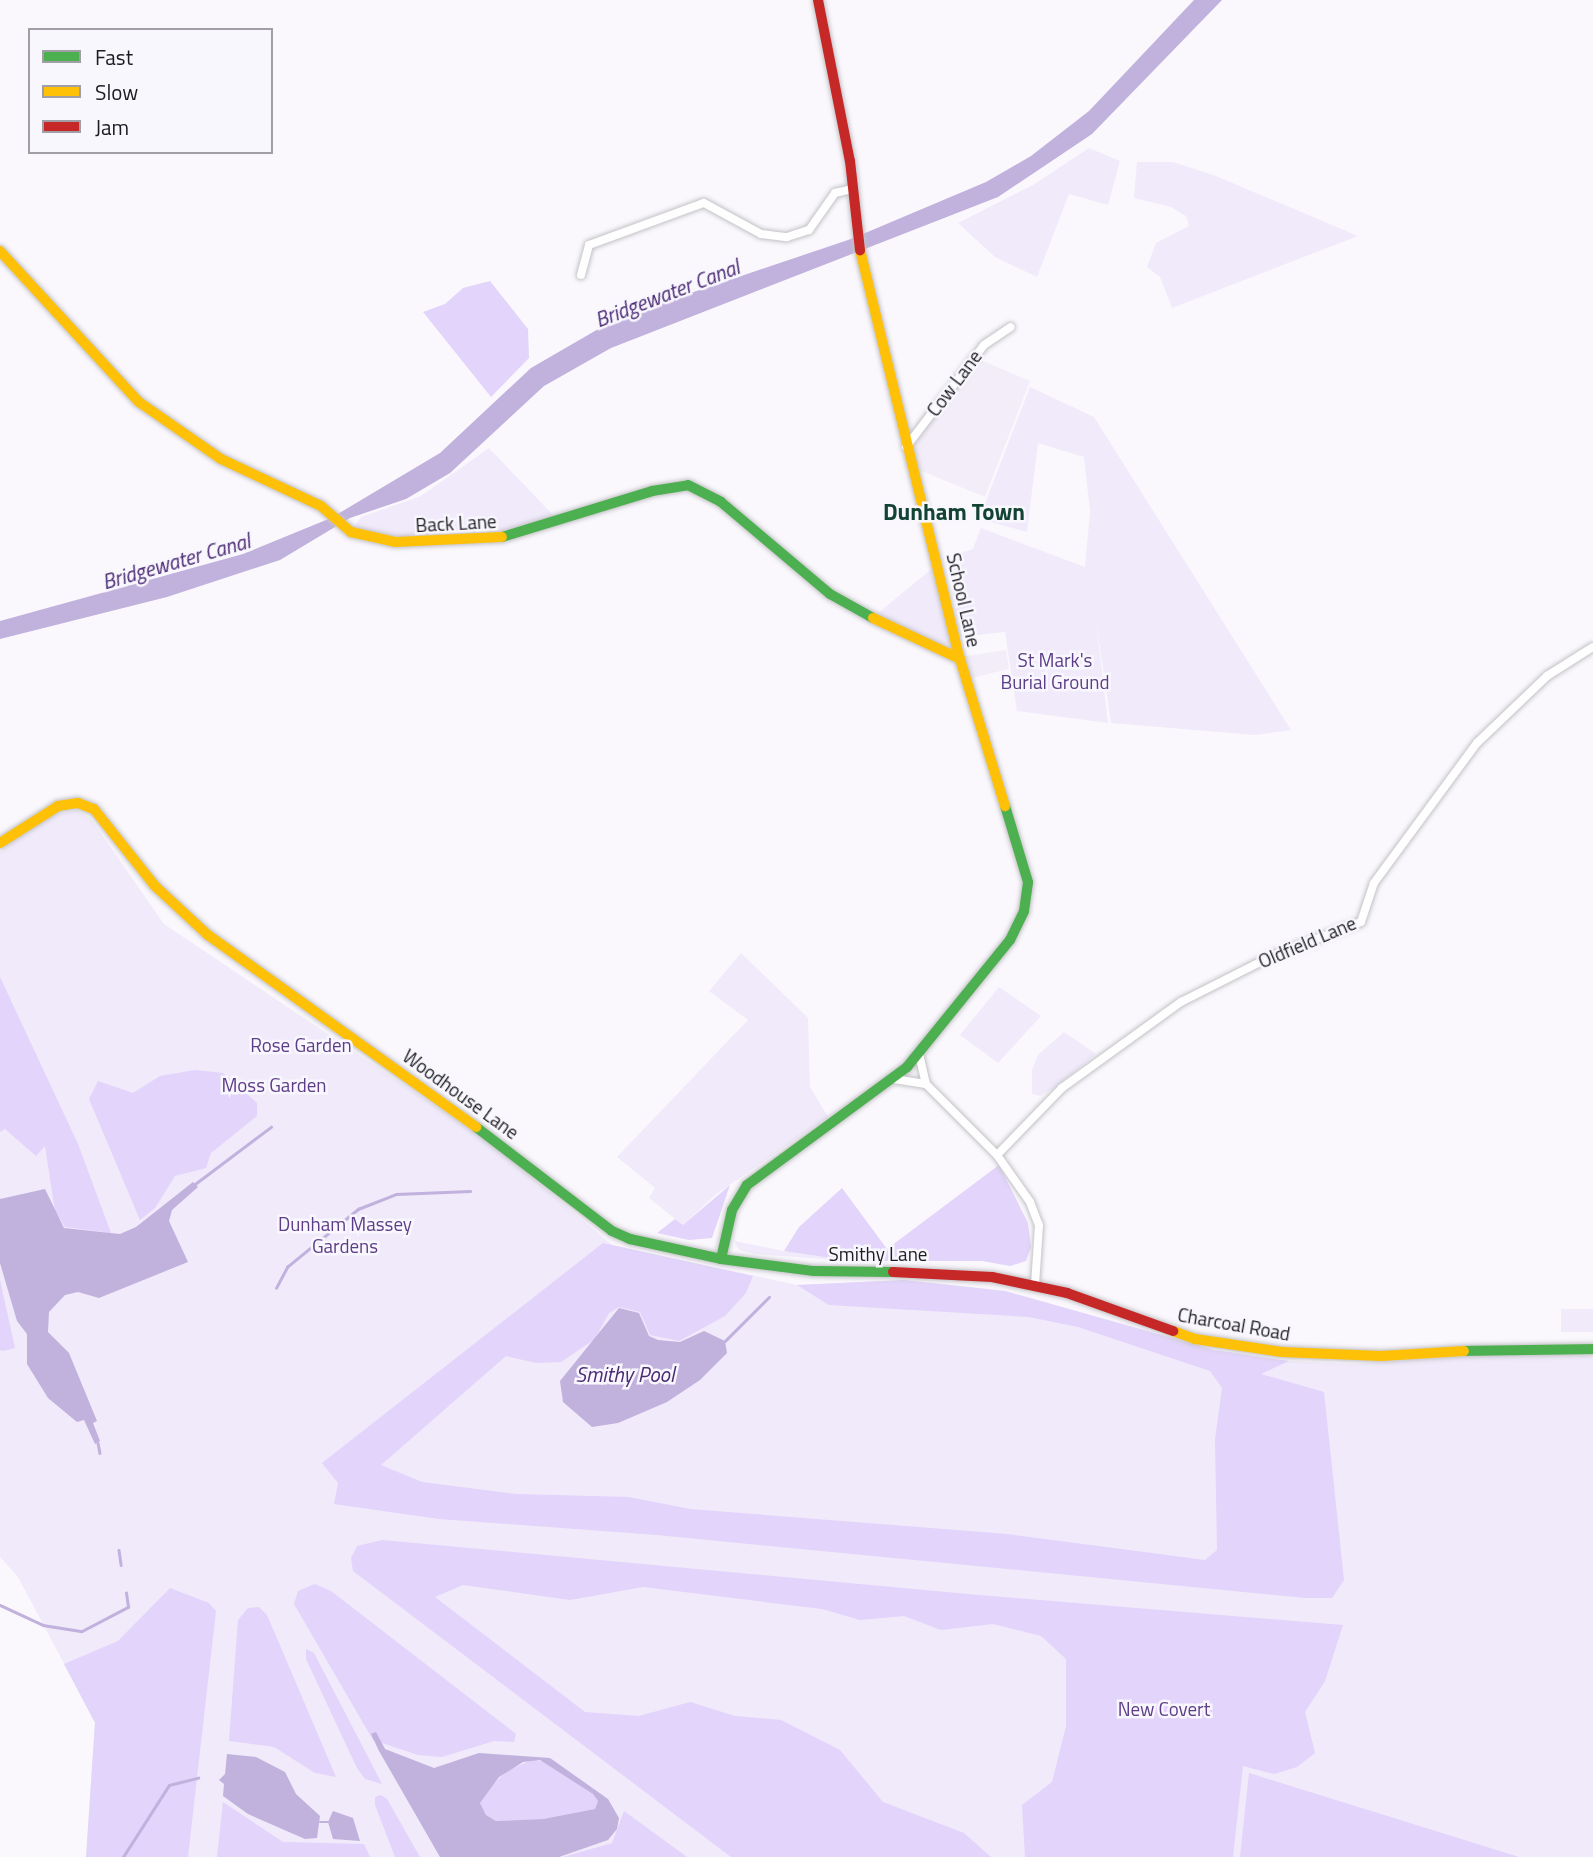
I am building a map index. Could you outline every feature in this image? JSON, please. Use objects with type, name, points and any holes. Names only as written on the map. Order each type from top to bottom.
[{"type":"street","name":"School Lane","points":[[818,0],[852,189],[860,252],[906,447],[960,659],[1026,867],[1027,898],[1010,940],[919,1054],[894,1079]]},
{"type":"street","points":[[581,275],[589,245],[704,203],[761,234],[787,237],[809,230],[835,192],[852,189]]},
{"type":"street","name":"Back Lane","points":[[0,251],[139,402],[221,459],[326,509],[343,527],[360,536],[395,542],[490,541],[652,491],[688,485],[721,502],[804,575],[848,606],[960,659]]},
{"type":"street","name":"Cow Lane","points":[[906,447],[984,345],[1011,327]]},
{"type":"street","name":"Oldfield Lane","points":[[997,1155],[1047,1100],[1181,1002],[1272,956],[1361,922],[1378,876],[1478,743],[1547,676],[1593,647]]},
{"type":"street","name":"Woodhouse Lane","points":[[0,843],[58,806],[78,803],[94,809],[155,886],[208,935],[300,1004],[415,1080],[612,1231],[663,1248],[721,1259]]},
{"type":"street","points":[[919,1054],[926,1084],[997,1155],[1030,1202],[1039,1225],[1035,1284]]},
{"type":"street","points":[[721,1259],[732,1210],[747,1185],[894,1079],[926,1084]]},
{"type":"street","name":"Smithy Lane","points":[[721,1259],[814,1271],[950,1272],[1035,1284]]},
{"type":"street","name":"Charcoal Road","points":[[1035,1284],[1184,1335],[1282,1352],[1381,1356],[1518,1347],[1593,1349]]},
{"type":"shaded area","points":[[976,358],[1030,381],[985,497],[917,469],[910,446]]},
{"type":"shaded area","points":[[1006,650],[1009,669],[967,679],[961,657]]},
{"type":"green space","points":[[1089,148],[1120,161],[1108,205],[1069,194],[1037,277],[995,257],[958,223],[1033,185]]},
{"type":"green space","points":[[1137,162],[1173,162],[1216,176],[1358,236],[1172,308],[1160,277],[1147,267],[1156,243],[1189,226],[1186,216],[1171,207],[1134,198]]},
{"type":"green space","points":[[490,281],[528,329],[529,358],[491,397],[423,312],[445,304],[463,288]]},
{"type":"green space","name":"St Mark's Burial Ground","points":[[1030,387],[1094,417],[1291,730],[1255,735],[1111,723],[1096,621],[1108,723],[1017,711],[1005,632],[960,637],[947,557],[973,549],[981,528],[1085,567],[1090,511],[1084,457],[1038,443],[1027,532],[979,519]]},
{"type":"green space","points":[[489,448],[554,516],[481,537],[399,537],[353,528],[361,517],[421,496]]},
{"type":"green space","points":[[934,567],[950,643],[939,646],[877,614]]},
{"type":"green space","points":[[77,810],[91,819],[164,924],[496,1147],[612,1245],[797,1285],[904,1280],[1005,1291],[1214,1350],[1289,1361],[1353,1364],[1519,1353],[1593,1356],[1593,1857],[86,1857],[95,1722],[18,1577],[0,1557],[0,852],[26,829],[53,815]]},
{"type":"green space","points":[[741,953],[808,1018],[810,1087],[828,1117],[715,1195],[683,1225],[649,1198],[655,1188],[617,1157],[748,1020],[709,991]]},
{"type":"green space","points":[[0,977],[78,1144],[111,1233],[65,1227],[55,1211],[45,1146],[36,1156],[5,1129],[0,1132]]},
{"type":"green space","points":[[999,987],[1041,1016],[998,1063],[960,1035]]},
{"type":"green space","points":[[1064,1032],[1096,1054],[1054,1088],[1040,1096],[1032,1094],[1032,1070],[1038,1055]]},
{"type":"green space","points":[[195,1070],[223,1073],[257,1103],[257,1116],[211,1153],[206,1168],[175,1176],[155,1208],[140,1220],[89,1099],[98,1081],[133,1093],[160,1076]]},
{"type":"green space","points":[[999,1165],[1028,1223],[1031,1247],[1026,1261],[1010,1266],[982,1261],[851,1261],[784,1251],[799,1227],[842,1188],[887,1249]]},
{"type":"green space","points":[[730,1185],[712,1238],[689,1240],[657,1233],[675,1219],[683,1225]]},
{"type":"green space","points":[[734,1241],[851,1261],[755,1254],[739,1250]]},
{"type":"green space","points":[[603,1243],[753,1276],[746,1293],[725,1316],[679,1341],[650,1335],[640,1312],[619,1307],[609,1313],[595,1339],[561,1362],[536,1363],[506,1356],[381,1465],[422,1482],[516,1494],[629,1497],[690,1509],[1007,1534],[1205,1560],[1217,1550],[1215,1439],[1222,1388],[1210,1371],[1078,1327],[1029,1317],[829,1305],[797,1285],[904,1280],[1005,1291],[1214,1350],[1289,1361],[1261,1374],[1324,1392],[1344,1580],[1332,1598],[1306,1598],[657,1535],[439,1519],[334,1504],[338,1483],[322,1463]]},
{"type":"green space","points":[[0,1280],[15,1348],[3,1351],[0,1350]]},
{"type":"green space","points":[[1561,1309],[1593,1309],[1593,1332],[1561,1332]]},
{"type":"green space","name":"New Covert","points":[[382,1540],[979,1595],[1343,1625],[1325,1681],[1305,1712],[1315,1753],[1297,1767],[1274,1774],[1243,1766],[1233,1857],[1025,1857],[1022,1805],[1052,1782],[1066,1726],[1066,1659],[1041,1636],[993,1624],[941,1630],[904,1616],[860,1620],[822,1609],[643,1587],[570,1600],[463,1585],[435,1597],[585,1712],[639,1716],[690,1702],[735,1716],[781,1720],[840,1750],[883,1802],[964,1833],[991,1857],[731,1857],[353,1571],[351,1558],[357,1546]]},
{"type":"green space","points":[[315,1584],[331,1591],[516,1734],[514,1742],[494,1741],[442,1757],[418,1755],[373,1740],[294,1604],[298,1591]]},
{"type":"green space","points":[[170,1588],[209,1603],[216,1611],[188,1857],[86,1857],[95,1723],[64,1664],[118,1641]]},
{"type":"green space","points":[[259,1607],[267,1615],[336,1777],[315,1773],[274,1747],[229,1741],[238,1620],[248,1608]]},
{"type":"green space","points":[[306,1649],[314,1653],[382,1784],[365,1779],[357,1768],[306,1659]]},
{"type":"green space","points":[[532,1760],[549,1762],[593,1794],[598,1801],[595,1809],[543,1819],[496,1821],[486,1815],[480,1803],[485,1792],[508,1770]]},
{"type":"green space","points":[[1249,1773],[1519,1857],[1240,1857]]},
{"type":"green space","points":[[381,1795],[387,1799],[420,1857],[395,1857],[375,1805],[375,1797]]},
{"type":"green space","points":[[223,1802],[283,1842],[364,1844],[370,1857],[217,1857]]},
{"type":"green space","points":[[624,1811],[687,1857],[563,1857],[612,1843]]},
{"type":"water","points":[[1194,0],[1222,0],[1092,134],[998,197],[611,348],[544,386],[450,473],[406,499],[350,518],[280,560],[167,597],[0,639],[0,621],[243,554],[331,518],[440,453],[531,368],[600,328],[658,304],[851,239],[986,182],[1031,156],[1089,111]]},
{"type":"water","points":[[193,1182],[198,1187],[172,1210],[169,1221],[188,1262],[99,1298],[78,1292],[65,1295],[49,1312],[48,1332],[69,1353],[97,1421],[93,1423],[100,1441],[95,1444],[84,1420],[77,1422],[48,1398],[27,1364],[27,1334],[17,1321],[0,1263],[0,1199],[45,1189],[64,1228],[120,1234],[136,1227]]},
{"type":"water","name":"Smithy Pool","points":[[619,1308],[639,1313],[649,1336],[658,1340],[680,1342],[704,1331],[725,1341],[727,1353],[700,1380],[667,1402],[618,1423],[592,1427],[563,1402],[560,1381]]},
{"type":"water","points":[[376,1732],[385,1749],[434,1768],[479,1753],[550,1758],[608,1799],[619,1818],[617,1829],[608,1840],[559,1857],[440,1857],[371,1734]],"holes":[[[540,1760],[593,1794],[598,1801],[595,1809],[543,1819],[496,1821],[486,1815],[480,1803],[499,1777],[523,1762]]]},
{"type":"water","points":[[227,1754],[256,1757],[285,1772],[296,1794],[320,1816],[317,1838],[305,1839],[248,1814],[223,1796],[224,1784],[219,1780],[225,1774]]},
{"type":"water","points":[[333,1811],[353,1818],[360,1841],[333,1839],[328,1822]]},
{"type":"waterway","points":[[195,1184],[271,1127]]},
{"type":"waterway","points":[[276,1288],[287,1267],[358,1209],[396,1194],[470,1191]]},
{"type":"waterway","points":[[725,1341],[769,1297]]},
{"type":"waterway","points":[[98,1443],[100,1453]]},
{"type":"waterway","points":[[119,1550],[121,1565]]},
{"type":"waterway","points":[[0,1605],[43,1625],[82,1631],[128,1607],[126,1593]]},
{"type":"waterway","points":[[123,1857],[169,1785],[198,1778]]},
{"type":"waterway","points":[[320,1822],[328,1822]]},
{"type":"traffic: fast","points":[[502,537],[652,491],[688,485],[721,502],[830,594],[873,618]]},
{"type":"traffic: fast","points":[[721,1259],[732,1210],[747,1185],[907,1067],[1010,940],[1024,911],[1028,882],[1005,806]]},
{"type":"traffic: fast","points":[[476,1127],[612,1231],[630,1239],[721,1259],[814,1271],[893,1272]]},
{"type":"traffic: fast","points":[[1464,1351],[1593,1349]]},
{"type":"traffic: slow","points":[[860,250],[960,659],[1005,806]]},
{"type":"traffic: slow","points":[[0,251],[139,402],[221,459],[321,506],[351,532],[395,542],[502,537]]},
{"type":"traffic: slow","points":[[873,618],[960,659]]},
{"type":"traffic: slow","points":[[0,843],[58,806],[78,803],[94,809],[155,886],[208,935],[476,1127]]},
{"type":"traffic: slow","points":[[1173,1331],[1195,1339],[1282,1352],[1381,1356],[1464,1351]]},
{"type":"traffic: jam","points":[[818,0],[850,161],[860,250]]},
{"type":"traffic: jam","points":[[893,1272],[992,1277],[1067,1293],[1173,1331]]},
{"type":"district","name":"Dunham Town","points":[[954,512]]},
{"type":"water label","name":"Bridgewater Canal","points":[[667,293]]},
{"type":"water label","name":"Bridgewater Canal","points":[[176,561]]},
{"type":"park label","name":"Rose Garden","points":[[301,1045]]},
{"type":"park label","name":"Moss Garden","points":[[274,1085]]},
{"type":"park label","name":"Dunham Massey Gardens","points":[[345,1235]]}]
